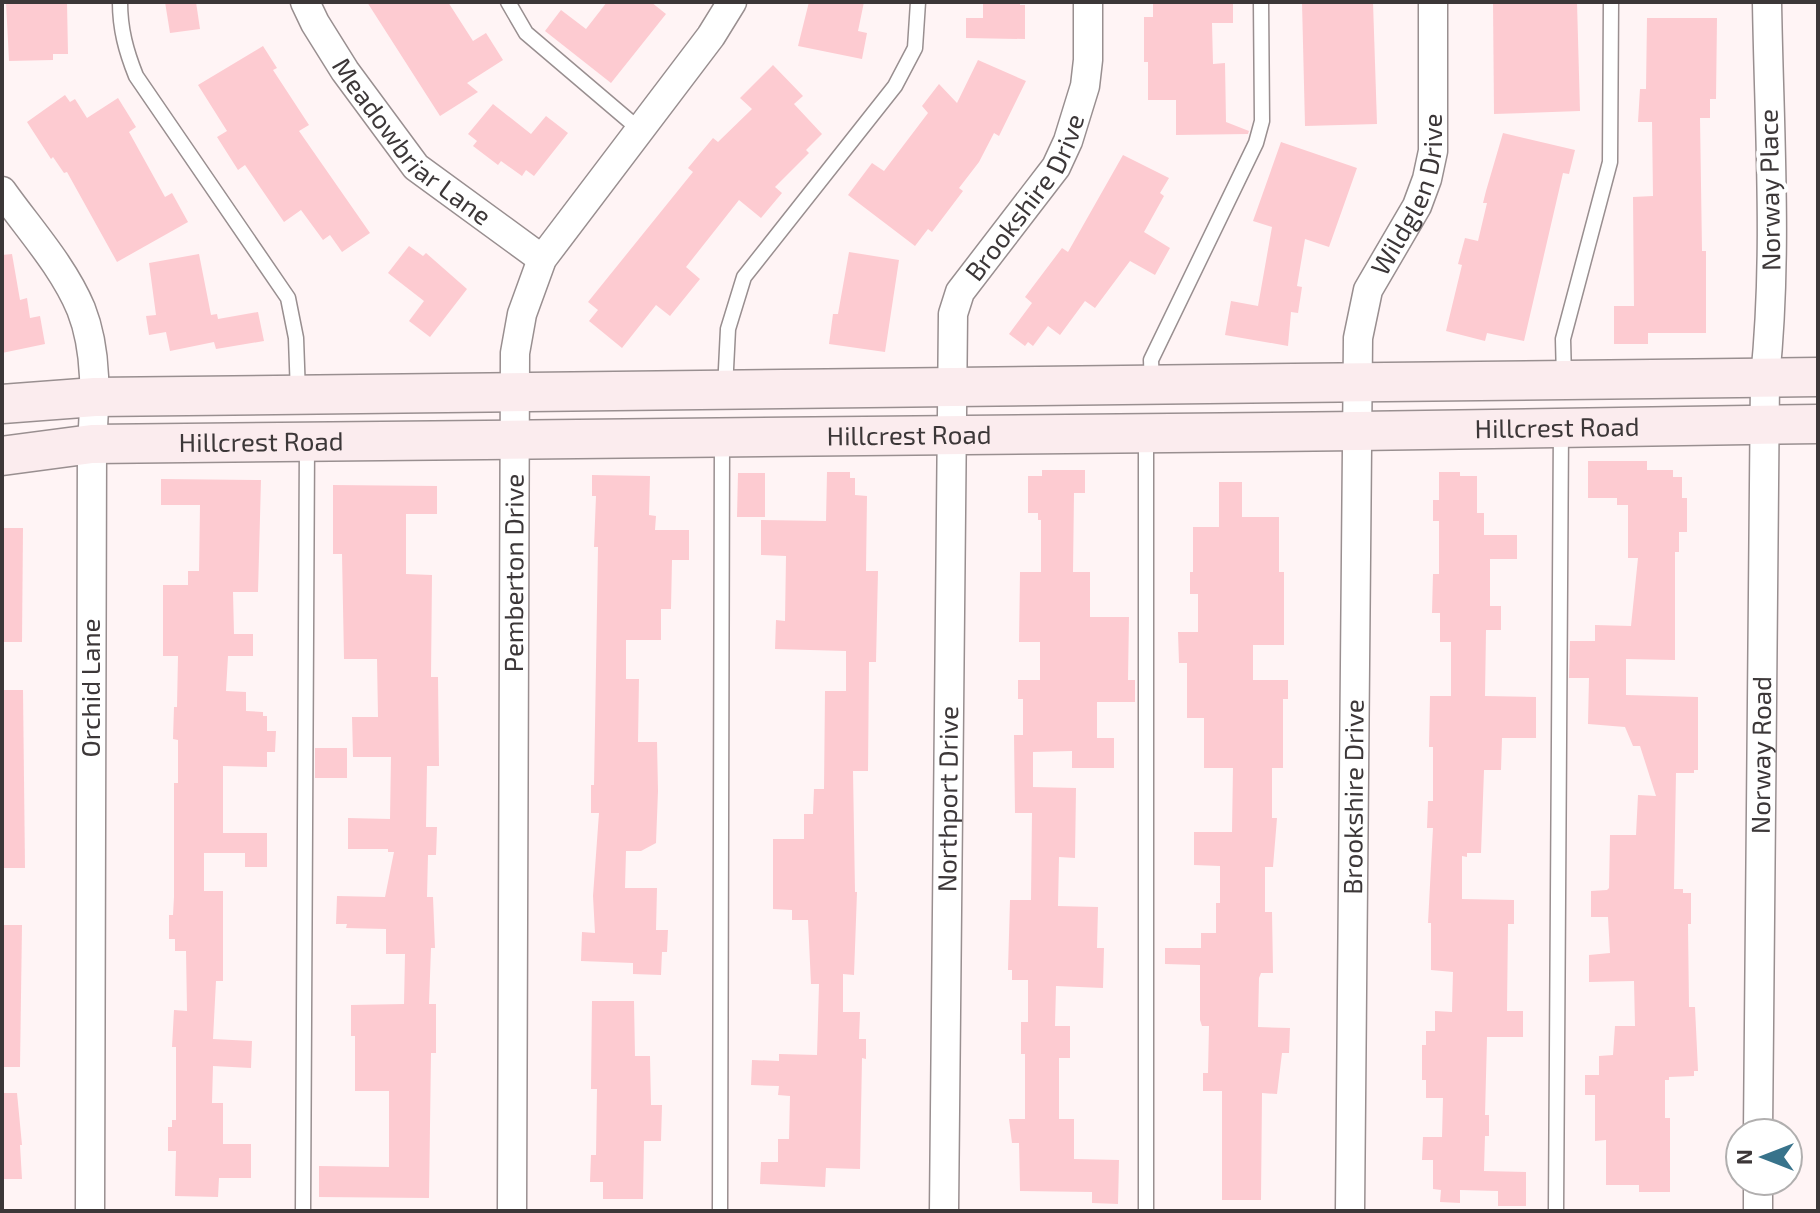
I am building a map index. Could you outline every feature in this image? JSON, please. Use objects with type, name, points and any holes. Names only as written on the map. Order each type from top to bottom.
[{"type":"main road","name":"Hillcrest Road","points":[[2,404],[95,397],[1818,377]]},
{"type":"main road","name":"Hillcrest Road","points":[[2,456],[92,444],[1818,424]]},
{"type":"street","name":"Meadowbriar Lane","points":[[305,2],[345,71],[416,167],[542,259]]},
{"type":"street","name":"Pemberton Drive","points":[[512,1211],[513,392],[515,353],[522,314],[542,259],[711,36],[732,2]]},
{"type":"street","name":"Brookshire Drive","points":[[951,386],[952,322],[960,292],[1056,167],[1068,141],[1085,86],[1088,2]]},
{"type":"street","name":"Wildglen Drive","points":[[1358,381],[1358,338],[1368,290],[1417,206],[1433,151],[1433,2]]},
{"type":"street","name":"Norway Place","points":[[1765,378],[1770,331],[1771,264],[1767,2]]},
{"type":"street","name":"Orchid Lane","points":[[2,191],[66,279],[82,311],[92,354],[95,397],[92,444],[90,1211]]},
{"type":"street","name":"Norway Road","points":[[1758,1117],[1765,378]]},
{"type":"street","name":"Brookshire Drive","points":[[1350,1211],[1358,381]]},
{"type":"street","name":"Northport Drive","points":[[944,1211],[951,386]]},
{"type":"lane","points":[[120,2],[120,23],[126,51],[136,76],[288,298],[296,338],[298,394]]},
{"type":"lane","points":[[508,2],[526,33],[640,130]]},
{"type":"lane","points":[[725,389],[728,329],[744,277],[895,86],[915,48],[918,2]]},
{"type":"lane","points":[[1152,385],[1151,360],[1256,143],[1262,121],[1261,2]]},
{"type":"lane","points":[[1564,379],[1563,339],[1610,162],[1611,2]]},
{"type":"lane","points":[[1556,1211],[1561,428]]},
{"type":"lane","points":[[1146,433],[1146,1211]]},
{"type":"lane","points":[[720,1211],[722,437]]},
{"type":"lane","points":[[303,1211],[307,441]]},
{"type":"building","points":[[6,2],[67,2],[68,54],[53,54],[53,60],[9,61]]},
{"type":"building","points":[[165,2],[196,2],[200,29],[170,33]]},
{"type":"building","points":[[367,2],[448,2],[473,41],[486,33],[503,60],[467,83],[478,92],[440,116]]},
{"type":"building","points":[[607,2],[651,2],[666,14],[611,83],[545,31],[561,10],[586,29]]},
{"type":"building","points":[[809,2],[864,2],[858,31],[867,33],[862,59],[798,46]]},
{"type":"building","points":[[983,2],[1020,2],[1020,5],[1025,5],[1025,39],[966,38],[966,18],[983,18]]},
{"type":"building","points":[[1153,2],[1233,2],[1233,23],[1212,23],[1213,64],[1225,63],[1226,122],[1249,131],[1248,134],[1176,135],[1176,100],[1148,100],[1144,17],[1153,17]]},
{"type":"building","points":[[1302,2],[1373,2],[1377,124],[1305,126]]},
{"type":"building","points":[[1493,2],[1577,2],[1580,111],[1494,114]]},
{"type":"building","points":[[1647,18],[1717,18],[1716,99],[1710,99],[1710,118],[1700,118],[1706,333],[1648,333],[1648,344],[1614,344],[1614,306],[1634,306],[1633,197],[1653,196],[1652,122],[1638,122],[1640,89],[1646,89]]},
{"type":"building","points":[[263,46],[277,68],[273,70],[309,125],[299,131],[370,233],[342,252],[330,235],[323,240],[301,210],[284,222],[245,165],[238,170],[217,137],[227,131],[198,85]]},
{"type":"building","points":[[978,60],[1026,81],[999,136],[994,133],[979,162],[959,188],[963,191],[932,232],[928,229],[915,246],[848,195],[872,163],[884,171],[928,113],[922,106],[939,84],[957,103]]},
{"type":"building","points":[[773,65],[803,96],[794,104],[822,134],[806,150],[809,153],[775,187],[782,193],[761,218],[739,200],[686,267],[700,279],[670,316],[656,305],[622,348],[589,321],[598,310],[588,302],[693,172],[688,168],[713,138],[718,142],[752,109],[740,98]]},
{"type":"building","points":[[65,95],[70,102],[75,99],[87,118],[118,98],[136,127],[129,132],[165,197],[172,193],[188,222],[117,262],[67,172],[64,173],[53,157],[51,159],[27,122]]},
{"type":"building","points":[[493,104],[531,134],[546,116],[568,133],[534,176],[526,170],[522,176],[501,161],[498,165],[473,146],[477,141],[468,134]]},
{"type":"building","points":[[1503,133],[1575,150],[1569,174],[1563,173],[1524,341],[1487,333],[1485,341],[1446,331],[1462,265],[1458,264],[1465,238],[1478,241],[1487,203],[1483,203]]},
{"type":"building","points":[[1281,142],[1357,168],[1329,247],[1305,239],[1297,286],[1302,287],[1298,313],[1291,312],[1288,346],[1225,335],[1231,301],[1258,306],[1272,227],[1253,221]]},
{"type":"building","points":[[1123,155],[1169,178],[1160,193],[1164,196],[1144,232],[1170,248],[1155,275],[1130,261],[1095,308],[1085,301],[1060,335],[1048,326],[1033,346],[1028,342],[1025,346],[1009,334],[1032,303],[1025,297],[1062,248],[1068,252]]},
{"type":"building","points":[[409,246],[423,256],[426,253],[467,289],[430,337],[409,321],[424,301],[388,273]]},
{"type":"building","points":[[849,252],[899,260],[885,352],[829,344],[833,314],[838,314]]},
{"type":"building","points":[[12,254],[20,300],[27,298],[30,318],[40,316],[45,344],[2,353],[2,255]]},
{"type":"building","points":[[199,254],[211,315],[217,314],[218,319],[258,312],[264,341],[216,349],[214,342],[170,351],[166,332],[149,335],[146,316],[156,315],[149,263]]},
{"type":"building","points":[[1588,461],[1647,461],[1647,470],[1673,470],[1673,477],[1682,477],[1682,498],[1687,498],[1687,532],[1679,532],[1679,552],[1675,552],[1675,660],[1626,659],[1626,695],[1698,697],[1698,770],[1694,773],[1676,773],[1674,889],[1691,893],[1691,924],[1688,924],[1689,1007],[1695,1007],[1698,1071],[1694,1071],[1694,1076],[1669,1077],[1665,1080],[1665,1118],[1670,1118],[1670,1192],[1639,1192],[1639,1185],[1606,1185],[1606,1140],[1595,1141],[1595,1095],[1585,1095],[1585,1075],[1599,1075],[1599,1056],[1613,1055],[1615,1026],[1635,1026],[1634,981],[1589,982],[1589,955],[1610,953],[1608,917],[1591,917],[1591,891],[1609,888],[1610,835],[1636,835],[1638,795],[1656,796],[1640,746],[1633,746],[1625,727],[1588,724],[1589,678],[1569,678],[1570,641],[1595,641],[1595,625],[1631,626],[1638,558],[1628,558],[1628,505],[1617,505],[1617,498],[1588,498]]},
{"type":"building","points":[[1042,470],[1085,470],[1085,493],[1074,493],[1073,572],[1090,572],[1090,617],[1129,617],[1128,680],[1135,680],[1135,702],[1097,702],[1097,738],[1114,738],[1114,768],[1072,768],[1072,751],[1033,752],[1033,787],[1076,788],[1075,858],[1059,857],[1058,906],[1098,907],[1097,948],[1104,948],[1103,988],[1056,986],[1055,1026],[1070,1026],[1070,1058],[1059,1058],[1059,1119],[1074,1119],[1074,1159],[1119,1160],[1118,1204],[1092,1203],[1092,1192],[1020,1191],[1019,1143],[1012,1143],[1009,1119],[1025,1119],[1025,1054],[1021,1054],[1021,1022],[1028,1022],[1028,980],[1012,980],[1012,970],[1008,970],[1010,900],[1031,900],[1032,813],[1015,813],[1014,735],[1023,735],[1023,699],[1018,699],[1018,680],[1040,680],[1040,642],[1019,642],[1020,572],[1041,572],[1041,520],[1038,520],[1038,513],[1028,513],[1028,476],[1042,476]]},
{"type":"building","points":[[827,472],[850,472],[850,478],[855,478],[855,495],[867,496],[866,571],[878,571],[876,662],[869,662],[868,771],[853,771],[857,892],[854,975],[843,974],[843,1012],[860,1012],[859,1039],[866,1039],[866,1059],[862,1058],[860,1169],[826,1168],[825,1187],[760,1184],[761,1162],[778,1162],[778,1139],[789,1139],[790,1096],[778,1095],[779,1086],[751,1085],[752,1060],[779,1061],[779,1054],[817,1055],[819,984],[811,984],[808,920],[792,920],[792,910],[773,909],[773,839],[804,839],[804,814],[813,814],[814,789],[824,789],[825,691],[846,691],[846,651],[775,649],[776,620],[785,621],[786,556],[761,555],[761,520],[826,521]]},
{"type":"building","points":[[1439,472],[1477,476],[1477,513],[1484,513],[1484,535],[1517,535],[1517,559],[1490,559],[1490,606],[1501,606],[1501,630],[1486,630],[1485,696],[1536,697],[1536,738],[1502,738],[1501,770],[1484,770],[1481,853],[1462,856],[1462,899],[1514,900],[1514,924],[1508,924],[1507,1011],[1523,1011],[1523,1037],[1487,1037],[1485,1115],[1489,1115],[1489,1136],[1485,1136],[1484,1171],[1526,1172],[1526,1206],[1498,1206],[1498,1191],[1460,1190],[1460,1203],[1440,1202],[1441,1190],[1433,1189],[1433,1160],[1422,1160],[1423,1137],[1442,1137],[1443,1098],[1426,1098],[1426,1080],[1422,1080],[1422,1045],[1426,1045],[1426,1031],[1435,1031],[1435,1011],[1452,1012],[1453,972],[1431,970],[1431,923],[1428,923],[1433,828],[1427,828],[1428,801],[1433,801],[1433,747],[1429,747],[1430,696],[1451,696],[1451,642],[1440,642],[1440,613],[1432,613],[1433,574],[1439,574],[1439,521],[1433,521],[1433,500],[1439,500]]},
{"type":"building","points":[[738,473],[765,473],[765,517],[737,517]]},
{"type":"building","points":[[592,475],[650,476],[649,515],[656,516],[655,530],[689,530],[689,560],[672,560],[671,609],[661,609],[661,640],[626,640],[626,679],[639,679],[638,742],[657,742],[658,791],[656,843],[641,851],[626,851],[625,888],[657,888],[656,930],[668,930],[667,952],[662,952],[661,975],[633,974],[633,963],[581,961],[582,932],[595,933],[593,896],[599,813],[591,813],[598,547],[594,547],[596,496],[592,496]]},
{"type":"building","points":[[161,479],[261,480],[258,592],[233,592],[234,634],[253,634],[253,656],[228,656],[226,691],[246,692],[246,711],[263,712],[263,716],[267,716],[267,731],[276,731],[275,752],[267,752],[267,767],[223,766],[223,833],[267,833],[267,867],[245,867],[245,853],[204,853],[204,891],[223,891],[223,981],[216,981],[213,1039],[252,1041],[251,1068],[213,1066],[212,1103],[223,1103],[223,1144],[251,1144],[251,1178],[219,1178],[218,1197],[175,1196],[176,1151],[168,1151],[168,1127],[172,1127],[172,1120],[176,1120],[176,1047],[172,1047],[174,1010],[187,1011],[186,951],[175,951],[175,939],[169,939],[169,915],[173,915],[174,897],[174,783],[178,783],[178,740],[173,739],[178,656],[163,656],[163,585],[188,585],[188,571],[199,571],[200,505],[161,505]]},
{"type":"building","points":[[1219,482],[1242,482],[1242,517],[1279,517],[1279,572],[1284,572],[1284,645],[1253,645],[1253,680],[1288,680],[1288,699],[1283,699],[1283,768],[1272,768],[1272,818],[1277,818],[1273,867],[1265,867],[1265,912],[1272,912],[1273,973],[1261,973],[1259,978],[1258,1027],[1290,1028],[1289,1053],[1282,1053],[1277,1094],[1262,1093],[1261,1200],[1222,1200],[1222,1091],[1203,1091],[1203,1073],[1208,1073],[1209,1026],[1202,1026],[1200,1020],[1200,965],[1165,964],[1165,948],[1201,948],[1201,933],[1216,933],[1220,866],[1194,865],[1194,832],[1232,832],[1233,768],[1204,768],[1204,718],[1187,718],[1187,663],[1179,663],[1178,632],[1198,632],[1198,594],[1190,594],[1193,527],[1219,527]]},
{"type":"building","points":[[333,485],[437,486],[437,514],[406,514],[406,574],[432,575],[431,677],[438,677],[439,766],[427,766],[426,827],[437,827],[436,855],[428,855],[427,897],[433,897],[435,948],[431,948],[429,1004],[436,1004],[436,1053],[431,1053],[429,1198],[319,1197],[319,1166],[389,1167],[389,1091],[355,1091],[355,1036],[351,1036],[351,1005],[404,1004],[405,954],[386,954],[386,929],[346,928],[347,924],[336,924],[337,896],[385,897],[394,852],[388,852],[388,849],[348,849],[348,818],[390,819],[391,757],[353,757],[352,717],[378,717],[377,659],[344,659],[342,554],[333,554]]},
{"type":"building","points":[[2,528],[23,528],[22,642],[2,642]]},
{"type":"building","points":[[2,690],[23,690],[25,868],[2,868]]},
{"type":"building","points":[[315,748],[347,748],[347,778],[315,778]]},
{"type":"building","points":[[2,925],[22,925],[20,1067],[2,1067]]},
{"type":"building","points":[[592,1001],[634,1001],[635,1056],[650,1056],[651,1105],[662,1105],[661,1141],[644,1141],[643,1199],[603,1199],[603,1182],[590,1182],[591,1155],[596,1155],[597,1089],[591,1089]]},
{"type":"building","points":[[2,1093],[17,1093],[22,1179],[2,1179]]}]
